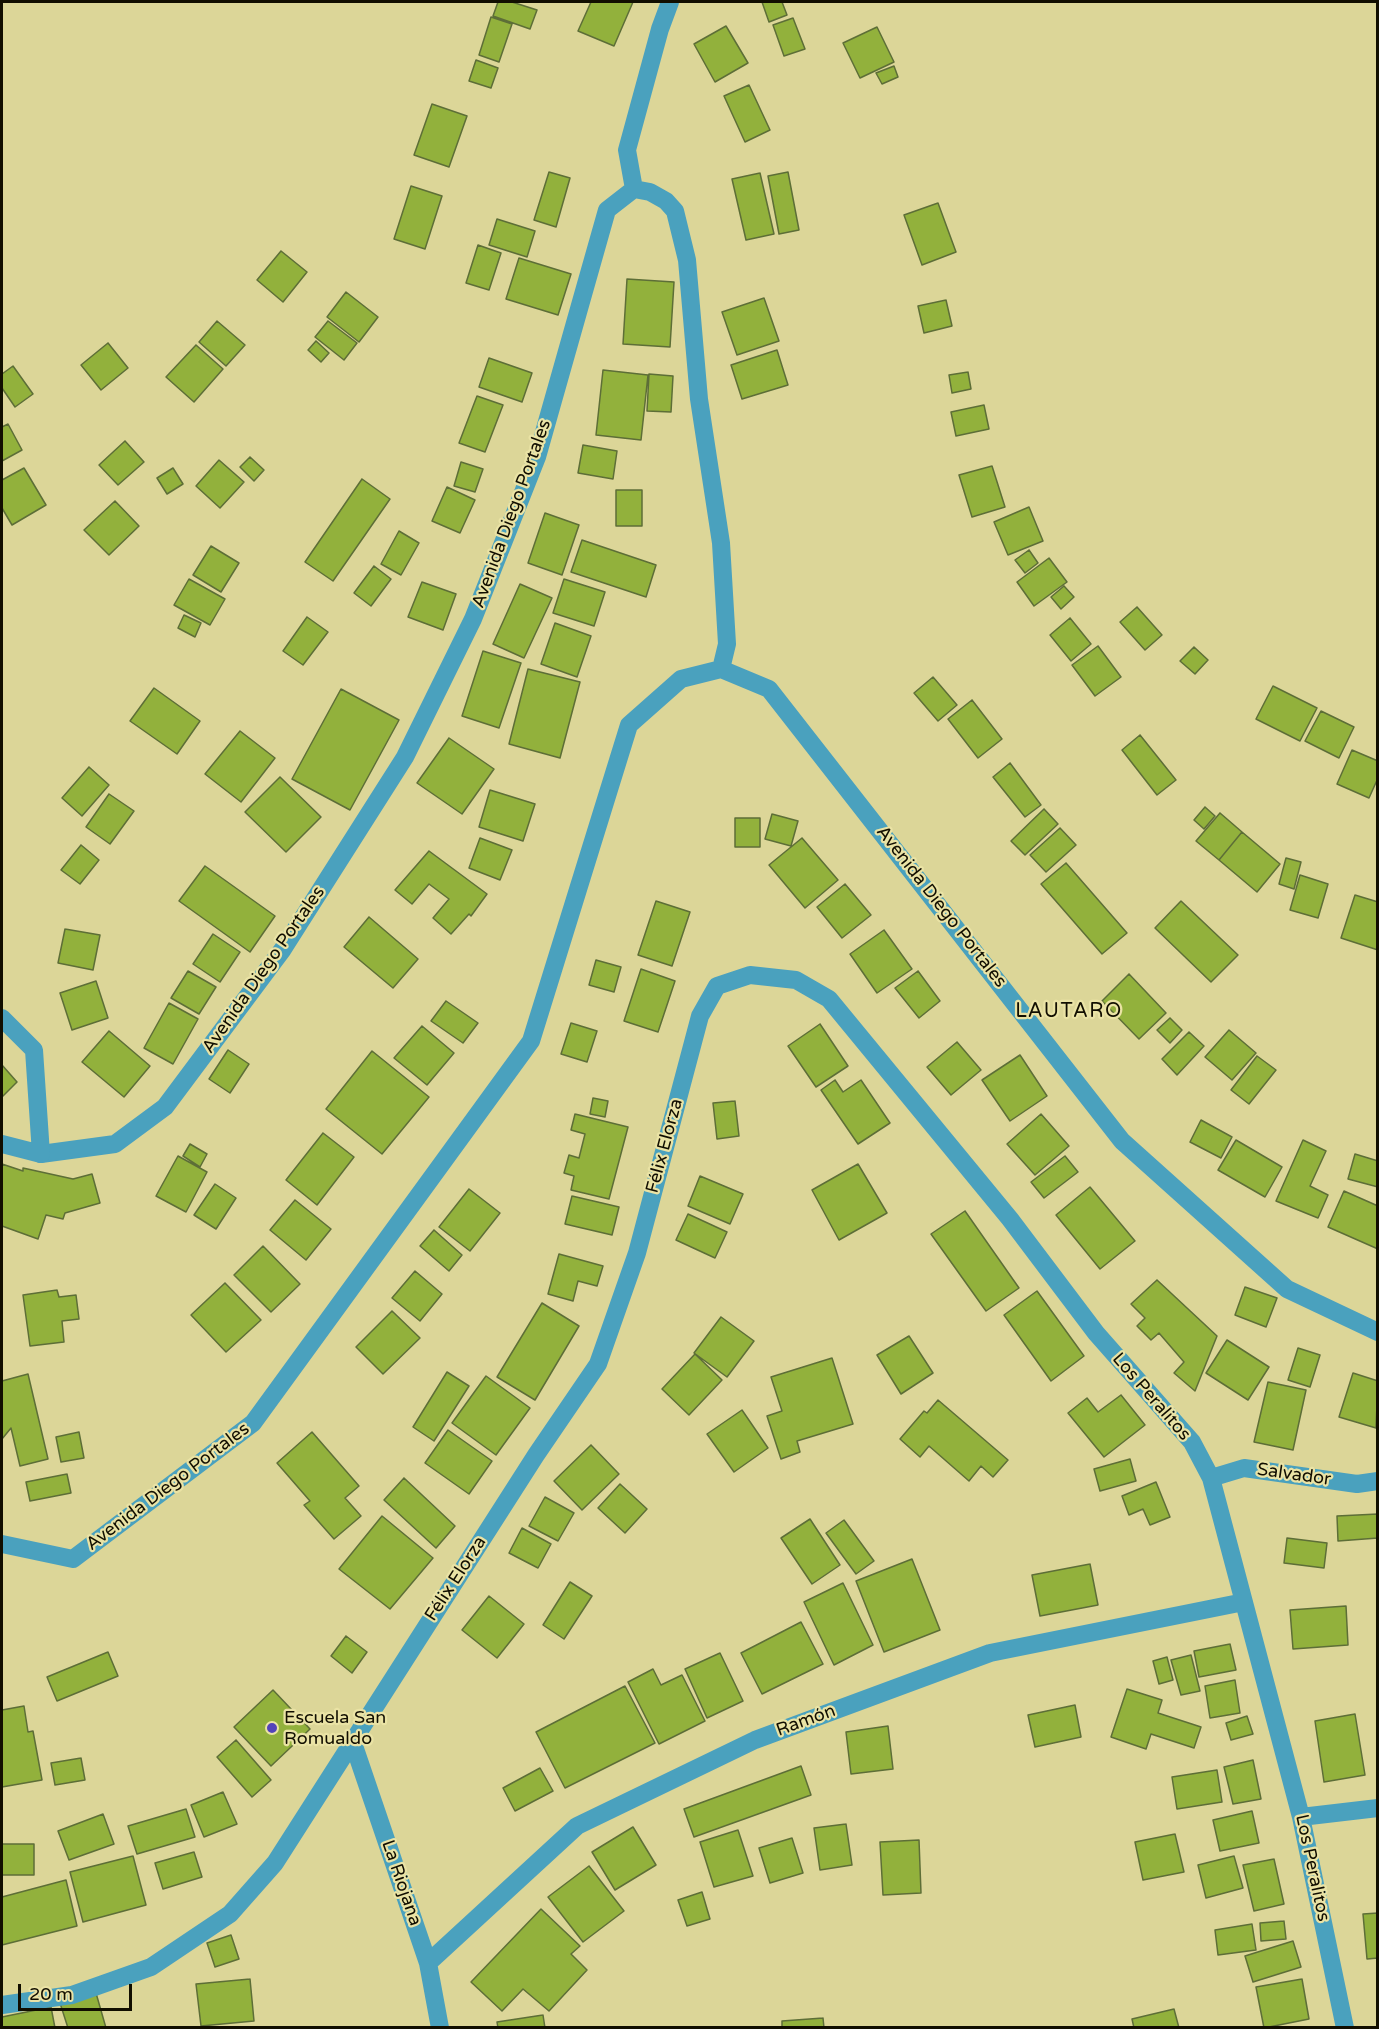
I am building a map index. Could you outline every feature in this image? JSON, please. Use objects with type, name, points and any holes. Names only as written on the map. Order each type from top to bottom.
[{"type":"street","points":[[670,2],[660,29],[627,150],[634,189],[650,192],[666,201],[675,211],[687,260],[699,399],[721,543],[727,644],[721,669]]},
{"type":"street","name":"Avenida Diego Portales","points":[[41,1154],[115,1144],[165,1107],[283,949],[405,757],[473,619],[537,457],[607,210],[634,189]]},
{"type":"street","name":"Avenida Diego Portales","points":[[2,1544],[73,1559],[253,1423],[531,1041],[629,725],[681,679],[721,669],[769,689],[1122,1141],[1287,1289],[1377,1332]]},
{"type":"street","name":"Los Peralitos","points":[[717,986],[750,975],[796,980],[829,999],[1010,1219],[1096,1333],[1192,1442],[1211,1478],[1301,1817],[1345,2028]]},
{"type":"street","name":"Félix Elorza","points":[[2,2005],[72,1995],[151,1967],[230,1914],[275,1863],[352,1740],[598,1364],[637,1253],[700,1016],[717,986]]},
{"type":"street","points":[[2,1018],[34,1050],[41,1154],[2,1144]]},
{"type":"street","name":"Salvador","points":[[1211,1478],[1244,1468],[1357,1484],[1377,1481]]},
{"type":"street","name":"Ramón","points":[[429,1963],[577,1826],[755,1740],[990,1653],[1244,1602]]},
{"type":"street","name":"La Riojana","points":[[352,1740],[429,1963],[440,2028]]},
{"type":"street","points":[[1301,1817],[1377,1808]]},
{"type":"building","points":[[498,2],[512,2],[537,10],[530,29],[493,16]]},
{"type":"building","points":[[591,2],[633,2],[614,46],[578,31]]},
{"type":"building","points":[[762,2],[782,2],[787,15],[769,22]]},
{"type":"building","points":[[491,17],[512,24],[499,62],[479,55]]},
{"type":"building","points":[[793,18],[805,49],[784,56],[773,25]]},
{"type":"building","points":[[726,26],[748,63],[715,82],[694,44]]},
{"type":"building","points":[[877,27],[894,62],[860,78],[843,43]]},
{"type":"building","points":[[476,60],[498,68],[491,88],[469,81]]},
{"type":"building","points":[[894,66],[898,77],[882,84],[876,73]]},
{"type":"building","points":[[749,85],[770,130],[745,142],[724,96]]},
{"type":"building","points":[[432,104],[467,116],[449,167],[414,155]]},
{"type":"building","points":[[549,172],[570,178],[556,227],[534,220]]},
{"type":"building","points":[[788,172],[799,230],[779,234],[768,176]]},
{"type":"building","points":[[760,173],[774,234],[746,240],[732,179]]},
{"type":"building","points":[[411,186],[442,196],[425,249],[394,239]]},
{"type":"building","points":[[938,203],[956,252],[922,265],[904,215]]},
{"type":"building","points":[[497,219],[535,231],[527,257],[489,245]]},
{"type":"building","points":[[478,245],[501,253],[489,290],[466,283]]},
{"type":"building","points":[[281,251],[307,272],[283,302],[257,280]]},
{"type":"building","points":[[519,258],[571,274],[558,315],[506,299]]},
{"type":"building","points":[[627,279],[674,282],[670,347],[623,344]]},
{"type":"building","points":[[346,292],[378,317],[359,342],[327,317]]},
{"type":"building","points":[[764,298],[779,341],[737,355],[722,312]]},
{"type":"building","points":[[946,300],[952,326],[924,333],[918,306]]},
{"type":"building","points":[[217,321],[245,345],[226,366],[199,342]]},
{"type":"building","points":[[328,321],[357,343],[344,360],[315,337]]},
{"type":"building","points":[[316,341],[329,353],[321,362],[308,350]]},
{"type":"building","points":[[108,343],[128,368],[101,390],[81,365]]},
{"type":"building","points":[[196,345],[223,369],[194,402],[166,377]]},
{"type":"building","points":[[777,350],[788,385],[742,399],[731,365]]},
{"type":"building","points":[[489,358],[532,373],[522,402],[479,387]]},
{"type":"building","points":[[13,366],[33,394],[15,407],[2,388],[2,374]]},
{"type":"building","points":[[603,370],[648,375],[641,440],[596,435]]},
{"type":"building","points":[[968,372],[971,389],[952,393],[949,375]]},
{"type":"building","points":[[649,374],[673,376],[671,412],[647,411]]},
{"type":"building","points":[[477,396],[503,405],[485,452],[459,443]]},
{"type":"building","points":[[984,405],[989,429],[956,436],[951,412]]},
{"type":"building","points":[[8,424],[22,450],[2,461],[2,427]]},
{"type":"building","points":[[125,441],[144,462],[118,485],[99,465]]},
{"type":"building","points":[[583,445],[617,451],[613,479],[578,473]]},
{"type":"building","points":[[250,457],[264,470],[254,481],[240,467]]},
{"type":"building","points":[[219,460],[244,482],[220,508],[196,486]]},
{"type":"building","points":[[461,462],[483,469],[475,492],[454,486]]},
{"type":"building","points":[[992,466],[1005,507],[972,517],[959,475]]},
{"type":"building","points":[[24,468],[46,505],[12,525],[2,508],[2,480]]},
{"type":"building","points":[[173,468],[183,484],[167,494],[157,478]]},
{"type":"building","points":[[362,479],[390,499],[333,581],[305,562]]},
{"type":"building","points":[[447,487],[475,500],[460,533],[432,521]]},
{"type":"building","points":[[616,490],[642,490],[642,526],[616,526]]},
{"type":"building","points":[[115,501],[139,526],[109,555],[84,530]]},
{"type":"building","points":[[1029,507],[1043,541],[1008,555],[994,522]]},
{"type":"building","points":[[545,513],[579,525],[562,575],[528,563]]},
{"type":"building","points":[[399,531],[419,543],[401,575],[381,564]]},
{"type":"building","points":[[582,540],[656,565],[646,597],[571,572]]},
{"type":"building","points":[[211,546],[239,563],[221,592],[193,575]]},
{"type":"building","points":[[1029,550],[1038,563],[1025,573],[1015,560]]},
{"type":"building","points":[[1049,558],[1067,582],[1034,606],[1017,582]]},
{"type":"building","points":[[374,566],[391,579],[371,606],[354,593]]},
{"type":"building","points":[[189,579],[225,599],[210,625],[174,605]]},
{"type":"building","points":[[564,579],[605,592],[594,626],[553,613]]},
{"type":"building","points":[[422,582],[456,594],[443,630],[408,617]]},
{"type":"building","points":[[520,584],[552,598],[524,658],[493,644]]},
{"type":"building","points":[[1064,586],[1074,597],[1061,609],[1051,597]]},
{"type":"building","points":[[1137,607],[1162,635],[1145,650],[1120,622]]},
{"type":"building","points":[[184,615],[201,623],[195,637],[178,628]]},
{"type":"building","points":[[307,617],[328,632],[303,665],[283,651]]},
{"type":"building","points":[[1070,618],[1091,644],[1071,661],[1050,635]]},
{"type":"building","points":[[555,623],[591,636],[577,677],[541,664]]},
{"type":"building","points":[[1098,646],[1121,677],[1095,696],[1072,665]]},
{"type":"building","points":[[1194,647],[1208,660],[1195,674],[1180,661]]},
{"type":"building","points":[[483,651],[521,663],[499,728],[462,716]]},
{"type":"building","points":[[528,669],[580,682],[560,758],[509,744]]},
{"type":"building","points":[[933,677],[957,705],[938,721],[914,693]]},
{"type":"building","points":[[1273,686],[1317,708],[1300,741],[1256,719]]},
{"type":"building","points":[[154,688],[200,721],[177,754],[130,721]]},
{"type":"building","points":[[341,689],[399,720],[350,810],[292,779]]},
{"type":"building","points":[[972,700],[1002,739],[978,758],[948,719]]},
{"type":"building","points":[[1321,711],[1354,727],[1339,758],[1305,741]]},
{"type":"building","points":[[240,731],[275,758],[241,802],[205,774]]},
{"type":"building","points":[[1140,735],[1176,780],[1157,795],[1122,750]]},
{"type":"building","points":[[449,738],[494,769],[462,814],[417,783]]},
{"type":"building","points":[[1352,750],[1378,761],[1378,778],[1369,798],[1337,784]]},
{"type":"building","points":[[1010,763],[1041,805],[1025,817],[993,777]]},
{"type":"building","points":[[89,767],[109,785],[82,816],[62,798]]},
{"type":"building","points":[[280,777],[321,817],[286,852],[245,812]]},
{"type":"building","points":[[490,790],[535,804],[523,841],[479,827]]},
{"type":"building","points":[[109,794],[134,811],[110,844],[86,827]]},
{"type":"building","points":[[1205,807],[1215,816],[1204,829],[1194,820]]},
{"type":"building","points":[[1044,809],[1058,824],[1025,855],[1011,841]]},
{"type":"building","points":[[1220,813],[1242,832],[1219,860],[1196,841]]},
{"type":"building","points":[[772,814],[798,821],[791,846],[765,839]]},
{"type":"building","points":[[735,818],[760,818],[760,847],[735,847]]},
{"type":"building","points":[[1060,828],[1076,845],[1046,872],[1030,855]]},
{"type":"building","points":[[1242,832],[1280,864],[1257,892],[1219,860]]},
{"type":"building","points":[[480,838],[512,850],[500,880],[469,868]]},
{"type":"building","points":[[802,838],[838,880],[805,908],[769,865]]},
{"type":"building","points":[[81,845],[99,860],[80,884],[61,870]]},
{"type":"building","points":[[429,851],[487,894],[471,916],[469,914],[451,934],[433,918],[449,899],[429,884],[412,904],[395,890]]},
{"type":"building","points":[[1286,858],[1301,862],[1294,889],[1279,884]]},
{"type":"building","points":[[1066,863],[1127,933],[1102,954],[1041,884]]},
{"type":"building","points":[[205,866],[275,916],[250,952],[179,901]]},
{"type":"building","points":[[1300,875],[1328,884],[1318,918],[1290,910]]},
{"type":"building","points":[[845,884],[871,915],[842,938],[817,907]]},
{"type":"building","points":[[1355,895],[1378,902],[1378,950],[1341,938]]},
{"type":"building","points":[[656,901],[690,912],[672,966],[638,955]]},
{"type":"building","points":[[1181,901],[1238,955],[1211,982],[1155,928]]},
{"type":"building","points":[[369,917],[418,959],[393,988],[344,947]]},
{"type":"building","points":[[65,929],[100,935],[93,970],[58,963]]},
{"type":"building","points":[[884,930],[912,969],[877,993],[850,954]]},
{"type":"building","points":[[213,934],[240,952],[220,982],[193,964]]},
{"type":"building","points":[[596,960],[621,967],[614,992],[589,985]]},
{"type":"building","points":[[641,969],[675,981],[658,1032],[624,1021]]},
{"type":"building","points":[[188,971],[216,987],[199,1014],[171,998]]},
{"type":"building","points":[[918,971],[940,1001],[919,1018],[895,988]]},
{"type":"building","points":[[1129,974],[1166,1013],[1139,1039],[1102,1001]]},
{"type":"building","points":[[96,981],[108,1018],[72,1030],[60,993]]},
{"type":"building","points":[[446,1001],[478,1023],[463,1043],[431,1021]]},
{"type":"building","points":[[169,1003],[198,1019],[173,1064],[144,1048]]},
{"type":"building","points":[[1170,1018],[1182,1030],[1170,1043],[1157,1030]]},
{"type":"building","points":[[571,1023],[597,1031],[587,1062],[561,1054]]},
{"type":"building","points":[[820,1024],[848,1066],[816,1087],[788,1046]]},
{"type":"building","points":[[422,1026],[454,1053],[427,1085],[394,1058]]},
{"type":"building","points":[[1229,1030],[1256,1053],[1232,1080],[1205,1057]]},
{"type":"building","points":[[109,1031],[150,1066],[124,1097],[82,1062]]},
{"type":"building","points":[[1189,1032],[1204,1046],[1177,1075],[1162,1059]]},
{"type":"building","points":[[957,1042],[981,1070],[951,1095],[927,1067]]},
{"type":"building","points":[[228,1050],[249,1064],[230,1093],[209,1079]]},
{"type":"building","points":[[372,1051],[429,1097],[382,1154],[326,1109]]},
{"type":"building","points":[[1020,1055],[1047,1096],[1010,1121],[982,1080]]},
{"type":"building","points":[[1257,1056],[1276,1070],[1249,1104],[1231,1090]]},
{"type":"building","points":[[2,1065],[17,1082],[2,1097]]},
{"type":"building","points":[[835,1080],[843,1092],[861,1080],[890,1123],[858,1144],[821,1090]]},
{"type":"building","points":[[593,1098],[608,1101],[605,1117],[590,1114]]},
{"type":"building","points":[[735,1101],[739,1136],[717,1139],[713,1103]]},
{"type":"building","points":[[575,1114],[628,1127],[609,1199],[571,1190],[574,1176],[564,1173],[569,1155],[579,1158],[585,1134],[571,1130]]},
{"type":"building","points":[[1041,1114],[1069,1146],[1035,1175],[1007,1144]]},
{"type":"building","points":[[1201,1120],[1232,1137],[1221,1158],[1190,1142]]},
{"type":"building","points":[[323,1133],[354,1157],[317,1205],[286,1180]]},
{"type":"building","points":[[1236,1140],[1282,1167],[1265,1197],[1218,1170]]},
{"type":"building","points":[[1303,1140],[1326,1151],[1310,1186],[1328,1195],[1318,1218],[1276,1201]]},
{"type":"building","points":[[190,1144],[207,1154],[200,1167],[183,1156]]},
{"type":"building","points":[[1355,1154],[1378,1161],[1378,1187],[1348,1179]]},
{"type":"building","points":[[178,1156],[207,1172],[186,1212],[156,1196]]},
{"type":"building","points":[[1065,1156],[1078,1172],[1044,1198],[1031,1182]]},
{"type":"building","points":[[2,1164],[23,1171],[23,1168],[73,1179],[92,1174],[100,1203],[65,1213],[63,1219],[46,1215],[38,1239],[2,1226]]},
{"type":"building","points":[[858,1164],[887,1213],[839,1240],[812,1190]]},
{"type":"building","points":[[700,1176],[743,1194],[730,1224],[688,1206]]},
{"type":"building","points":[[215,1184],[236,1198],[216,1229],[194,1215]]},
{"type":"building","points":[[1090,1187],[1135,1241],[1100,1269],[1056,1215]]},
{"type":"building","points":[[469,1189],[500,1213],[470,1251],[439,1227]]},
{"type":"building","points":[[1344,1191],[1378,1206],[1378,1249],[1328,1227]]},
{"type":"building","points":[[572,1196],[619,1207],[612,1235],[565,1224]]},
{"type":"building","points":[[295,1200],[331,1229],[306,1260],[270,1230]]},
{"type":"building","points":[[965,1211],[1019,1288],[986,1311],[931,1234]]},
{"type":"building","points":[[688,1214],[727,1232],[715,1258],[676,1240]]},
{"type":"building","points":[[434,1230],[462,1255],[449,1271],[420,1246]]},
{"type":"building","points":[[263,1246],[300,1284],[271,1312],[234,1275]]},
{"type":"building","points":[[559,1254],[603,1266],[597,1286],[578,1281],[573,1301],[548,1294]]},
{"type":"building","points":[[415,1271],[442,1294],[420,1321],[392,1298]]},
{"type":"building","points":[[1157,1280],[1217,1336],[1195,1391],[1174,1373],[1184,1362],[1159,1333],[1151,1340],[1137,1326],[1145,1318],[1131,1304]]},
{"type":"building","points":[[225,1283],[261,1320],[226,1352],[191,1315]]},
{"type":"building","points":[[1245,1287],[1277,1298],[1266,1327],[1235,1315]]},
{"type":"building","points":[[57,1290],[59,1297],[76,1295],[79,1319],[62,1321],[64,1342],[30,1346],[23,1295]]},
{"type":"building","points":[[1037,1291],[1084,1356],[1051,1381],[1004,1315]]},
{"type":"building","points":[[542,1303],[579,1326],[535,1400],[497,1377]]},
{"type":"building","points":[[392,1311],[420,1338],[383,1374],[356,1347]]},
{"type":"building","points":[[721,1317],[754,1341],[727,1377],[694,1353]]},
{"type":"building","points":[[909,1336],[933,1373],[901,1394],[877,1355]]},
{"type":"building","points":[[1227,1340],[1269,1367],[1248,1400],[1206,1373]]},
{"type":"building","points":[[1298,1348],[1320,1355],[1310,1387],[1288,1380]]},
{"type":"building","points":[[695,1354],[722,1380],[689,1415],[662,1389]]},
{"type":"building","points":[[832,1358],[853,1424],[797,1441],[800,1452],[781,1459],[767,1416],[782,1411],[771,1377]]},
{"type":"building","points":[[447,1372],[469,1386],[434,1441],[413,1427]]},
{"type":"building","points":[[1353,1373],[1378,1381],[1376,1428],[1339,1417]]},
{"type":"building","points":[[28,1374],[48,1459],[20,1466],[11,1428],[2,1439],[2,1381]]},
{"type":"building","points":[[486,1376],[530,1408],[496,1455],[452,1423]]},
{"type":"building","points":[[1268,1382],[1306,1390],[1293,1450],[1254,1442]]},
{"type":"building","points":[[1121,1395],[1145,1425],[1104,1457],[1068,1413],[1087,1398],[1098,1412]]},
{"type":"building","points":[[938,1400],[1008,1460],[993,1477],[981,1466],[969,1481],[929,1446],[920,1457],[900,1439],[924,1411],[927,1413]]},
{"type":"building","points":[[742,1410],[768,1448],[734,1472],[707,1434]]},
{"type":"building","points":[[448,1430],[492,1461],[469,1494],[425,1463]]},
{"type":"building","points":[[79,1432],[84,1458],[61,1462],[56,1437]]},
{"type":"building","points":[[312,1432],[359,1486],[345,1498],[361,1516],[334,1539],[304,1505],[310,1501],[277,1463]]},
{"type":"building","points":[[591,1445],[619,1474],[582,1510],[554,1481]]},
{"type":"building","points":[[1130,1459],[1136,1481],[1100,1491],[1094,1469]]},
{"type":"building","points":[[67,1474],[71,1493],[30,1501],[26,1482]]},
{"type":"building","points":[[404,1478],[455,1526],[436,1548],[384,1500]]},
{"type":"building","points":[[1156,1482],[1170,1517],[1150,1525],[1143,1509],[1129,1515],[1122,1496]]},
{"type":"building","points":[[620,1484],[647,1509],[625,1533],[598,1508]]},
{"type":"building","points":[[545,1497],[574,1513],[558,1541],[529,1526]]},
{"type":"building","points":[[1378,1514],[1378,1538],[1338,1541],[1337,1516]]},
{"type":"building","points":[[382,1516],[433,1558],[390,1609],[339,1569]]},
{"type":"building","points":[[810,1519],[840,1565],[812,1584],[781,1538]]},
{"type":"building","points":[[844,1520],[874,1561],[856,1574],[826,1533]]},
{"type":"building","points":[[522,1528],[551,1544],[538,1568],[509,1553]]},
{"type":"building","points":[[1287,1538],[1327,1543],[1324,1568],[1284,1563]]},
{"type":"building","points":[[912,1559],[940,1630],[884,1652],[856,1581]]},
{"type":"building","points":[[1090,1564],[1098,1605],[1040,1616],[1032,1575]]},
{"type":"building","points":[[570,1582],[592,1596],[564,1639],[543,1625]]},
{"type":"building","points":[[843,1583],[873,1645],[834,1665],[804,1602]]},
{"type":"building","points":[[489,1596],[524,1624],[497,1658],[462,1630]]},
{"type":"building","points":[[1346,1606],[1348,1645],[1293,1649],[1290,1610]]},
{"type":"building","points":[[801,1622],[823,1664],[762,1694],[741,1653]]},
{"type":"building","points":[[346,1636],[367,1652],[352,1673],[331,1656]]},
{"type":"building","points":[[1230,1644],[1236,1670],[1199,1677],[1194,1651]]},
{"type":"building","points":[[108,1652],[118,1676],[57,1701],[47,1677]]},
{"type":"building","points":[[720,1653],[743,1701],[707,1718],[685,1669]]},
{"type":"building","points":[[1191,1655],[1200,1691],[1181,1695],[1171,1660]]},
{"type":"building","points":[[1167,1657],[1173,1680],[1159,1684],[1153,1661]]},
{"type":"building","points":[[653,1669],[661,1685],[682,1675],[705,1721],[659,1744],[628,1682]]},
{"type":"building","points":[[1235,1680],[1240,1713],[1210,1718],[1205,1686]]},
{"type":"building","points":[[625,1686],[655,1743],[565,1788],[536,1732]]},
{"type":"building","points":[[1127,1689],[1162,1700],[1158,1713],[1201,1727],[1194,1748],[1151,1734],[1146,1749],[1111,1737]]},
{"type":"building","name":"Escuela San Romualdo","points":[[273,1690],[310,1729],[271,1766],[234,1727]]},
{"type":"building","points":[[1075,1705],[1081,1737],[1035,1747],[1028,1715]]},
{"type":"building","points":[[24,1706],[28,1732],[33,1731],[42,1780],[2,1787],[2,1710]]},
{"type":"building","points":[[1355,1714],[1365,1775],[1324,1782],[1315,1721]]},
{"type":"building","points":[[1247,1716],[1253,1734],[1231,1740],[1226,1723]]},
{"type":"building","points":[[888,1726],[893,1769],[851,1774],[846,1732]]},
{"type":"building","points":[[236,1740],[271,1780],[252,1797],[217,1757]]},
{"type":"building","points":[[81,1758],[85,1780],[55,1785],[51,1763]]},
{"type":"building","points":[[1253,1760],[1261,1799],[1233,1804],[1224,1767]]},
{"type":"building","points":[[801,1766],[811,1795],[694,1837],[684,1809]]},
{"type":"building","points":[[540,1768],[553,1791],[515,1811],[503,1788]]},
{"type":"building","points":[[1217,1770],[1222,1802],[1177,1809],[1172,1777]]},
{"type":"building","points":[[223,1792],[237,1824],[204,1837],[191,1805]]},
{"type":"building","points":[[186,1809],[195,1837],[137,1854],[128,1826]]},
{"type":"building","points":[[1252,1811],[1259,1843],[1220,1851],[1213,1820]]},
{"type":"building","points":[[103,1814],[114,1844],[69,1860],[58,1831]]},
{"type":"building","points":[[846,1824],[852,1865],[820,1870],[814,1828]]},
{"type":"building","points":[[633,1827],[656,1865],[615,1890],[592,1852]]},
{"type":"building","points":[[738,1830],[753,1876],[714,1887],[700,1842]]},
{"type":"building","points":[[1175,1834],[1184,1872],[1143,1880],[1135,1842]]},
{"type":"building","points":[[792,1838],[803,1873],[770,1883],[759,1848]]},
{"type":"building","points":[[919,1840],[921,1893],[883,1895],[880,1842]]},
{"type":"building","points":[[2,1844],[34,1844],[34,1875],[2,1875]]},
{"type":"building","points":[[194,1852],[202,1877],[163,1889],[155,1863]]},
{"type":"building","points":[[133,1856],[146,1905],[83,1922],[70,1872]]},
{"type":"building","points":[[1234,1856],[1243,1888],[1206,1898],[1198,1865]]},
{"type":"building","points":[[1274,1859],[1284,1904],[1254,1911],[1243,1865]]},
{"type":"building","points":[[589,1866],[624,1911],[583,1942],[548,1897]]},
{"type":"building","points":[[66,1880],[77,1926],[2,1945],[2,1897]]},
{"type":"building","points":[[702,1892],[710,1919],[687,1926],[678,1900]]},
{"type":"building","points":[[541,1909],[580,1946],[571,1954],[587,1970],[549,2011],[523,1989],[502,2011],[471,1982]]},
{"type":"building","points":[[1378,1913],[1378,1958],[1367,1959],[1363,1914]]},
{"type":"building","points":[[1284,1921],[1286,1939],[1261,1941],[1260,1923]]},
{"type":"building","points":[[1252,1924],[1256,1950],[1218,1955],[1215,1930]]},
{"type":"building","points":[[231,1935],[239,1959],[215,1967],[207,1943]]},
{"type":"building","points":[[1293,1941],[1301,1967],[1253,1982],[1245,1956]]},
{"type":"building","points":[[250,1979],[254,2021],[201,2026],[196,1984]]},
{"type":"building","points":[[1302,1979],[1309,2019],[1264,2028],[1256,1987]]},
{"type":"building","points":[[96,1993],[106,2028],[68,2028],[60,2003]]},
{"type":"building","points":[[51,2007],[55,2028],[2,2028],[2,2017]]},
{"type":"building","points":[[1174,2009],[1179,2028],[1134,2028],[1132,2019]]},
{"type":"building","points":[[543,2015],[545,2028],[498,2028],[497,2022]]},
{"type":"building","points":[[823,2018],[824,2028],[782,2028],[782,2021]]},
{"type":"place","name":"Escuela San Romualdo","points":[[272,1728]]},
{"type":"district","name":"LAUTARO","points":[[1069,1012]]}]
